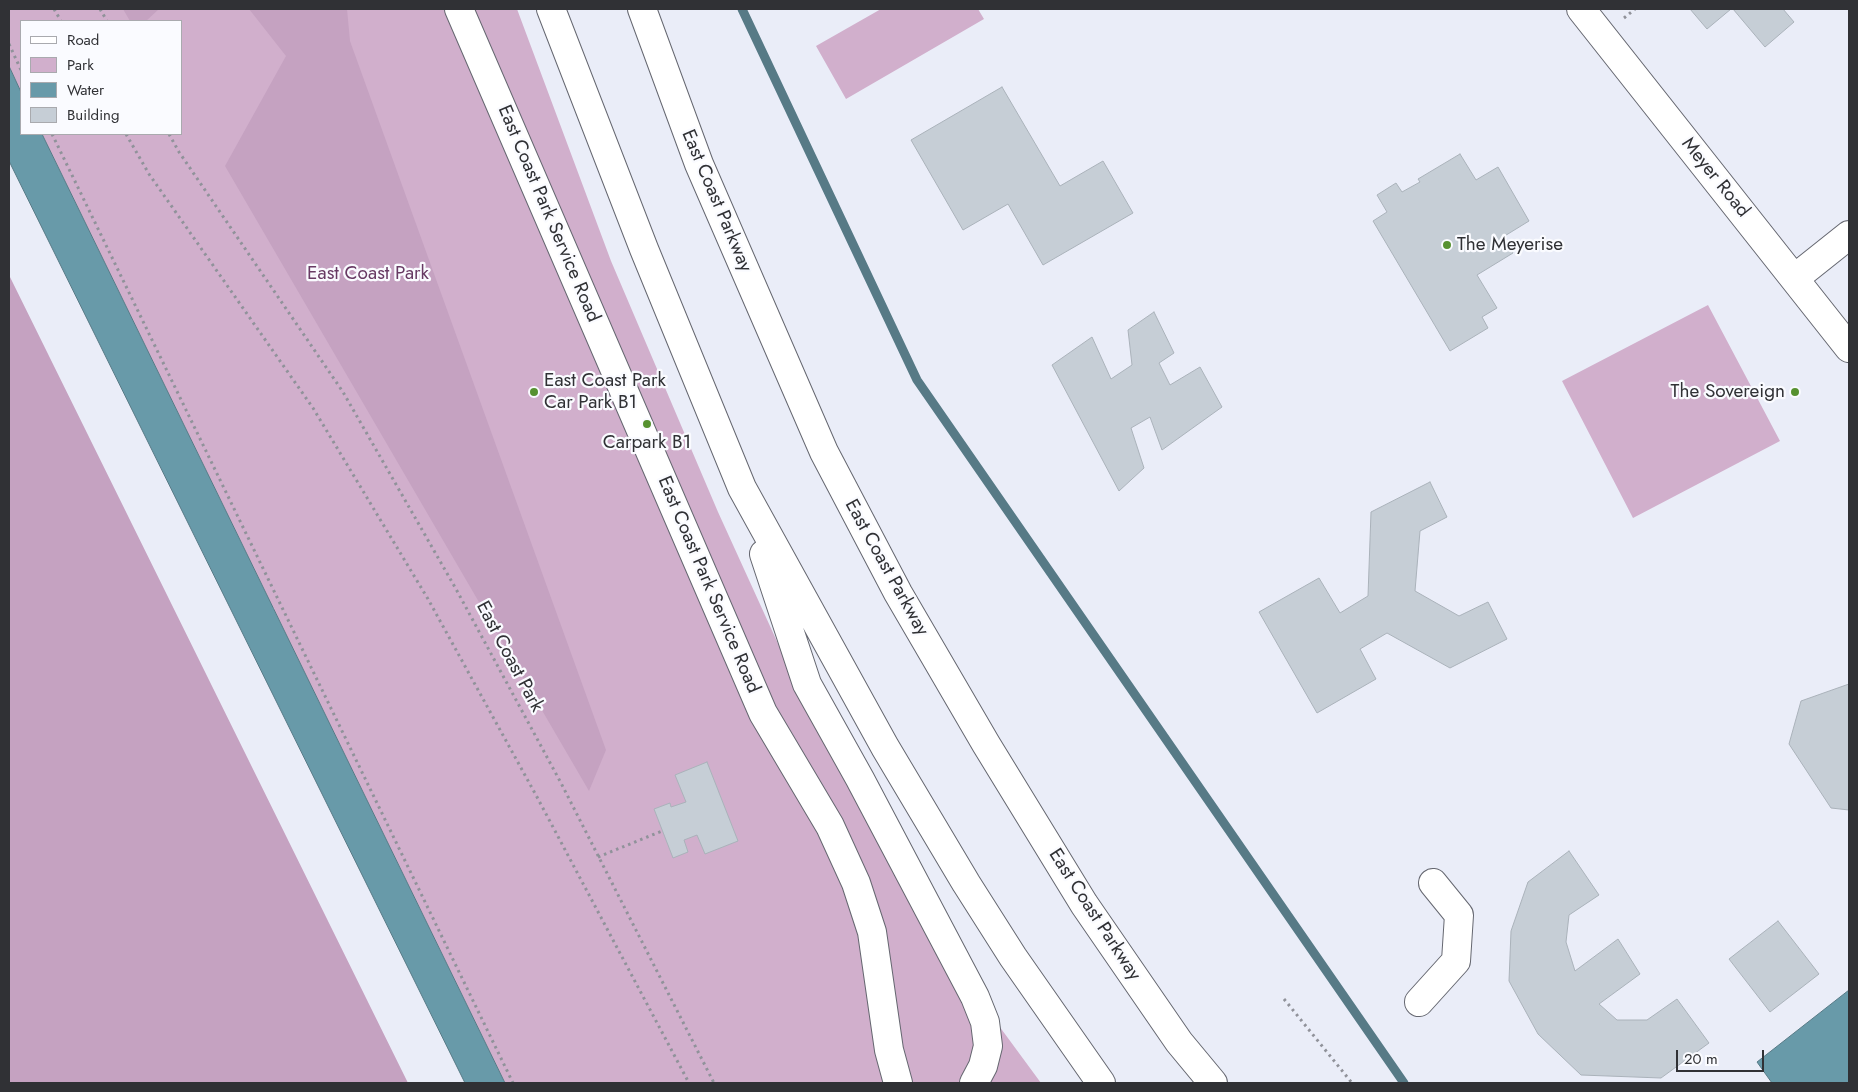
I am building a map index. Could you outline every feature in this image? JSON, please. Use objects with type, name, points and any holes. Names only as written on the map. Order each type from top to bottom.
[{"type":"main road","name":"East Coast Park Service Road","points":[[459,9],[763,713],[830,826],[856,883],[872,932],[889,1050],[898,1083]]},
{"type":"main road","points":[[551,9],[644,249],[742,488],[807,684],[860,779],[975,997],[985,1022],[988,1046],[983,1066],[974,1083]]},
{"type":"main road","name":"East Coast Parkway","points":[[642,9],[699,164],[820,443],[898,593],[986,744],[1084,904],[1180,1042],[1212,1083]]},
{"type":"main road","name":"Meyer Road","points":[[1583,9],[1849,348]]},
{"type":"main road","points":[[1795,278],[1849,234]]},
{"type":"main road","points":[[742,488],[885,747],[966,883],[1013,957],[1101,1083]]},
{"type":"main road","points":[[1419,1002],[1456,961],[1459,915],[1433,883]]},
{"type":"path","points":[[54,9],[60,20]]},
{"type":"path","points":[[100,9],[106,20]]},
{"type":"path","points":[[9,44],[20,68]]},
{"type":"path","points":[[52,135],[513,1083]]},
{"type":"path","points":[[127,135],[149,174],[313,408],[428,599],[537,797],[689,1083]]},
{"type":"path","name":"East Coast Park","points":[[170,135],[179,152],[343,392],[456,589],[561,783],[714,1083]]},
{"type":"path","points":[[598,857],[662,831]]},
{"type":"path","points":[[1284,998],[1352,1083]]},
{"type":"green space","name":"East Coast Park","points":[[9,9],[517,9],[611,261],[718,512],[790,670],[991,1015],[1041,1083],[505,1083],[42,135],[182,135],[182,20],[20,20],[20,90],[9,66]]},
{"type":"green space","points":[[123,9],[159,9],[147,20],[129,20]]},
{"type":"green space","points":[[249,9],[347,9],[350,41],[606,750],[589,791],[225,166],[286,56]]},
{"type":"green space","points":[[881,9],[978,9],[984,19],[846,99],[816,46]]},
{"type":"green space","points":[[9,275],[408,1083],[9,1083]]},
{"type":"green space","points":[[1708,305],[1780,441],[1633,518],[1562,381]]},
{"type":"water","points":[[9,66],[20,90],[20,135],[42,135],[505,1083],[465,1083],[9,161]]},
{"type":"water","points":[[1849,990],[1849,1083],[1772,1083],[1757,1062]]},
{"type":"building","points":[[1690,9],[1731,9],[1707,29]]},
{"type":"building","points":[[1733,9],[1783,9],[1794,22],[1765,47]]},
{"type":"building","points":[[1002,87],[1060,186],[1103,161],[1133,213],[1043,265],[1008,204],[963,230],[911,140]]},
{"type":"building","name":"The Meyerise","points":[[1460,154],[1476,180],[1498,167],[1529,221],[1503,237],[1513,253],[1477,275],[1497,308],[1482,317],[1488,328],[1450,351],[1373,221],[1387,212],[1377,195],[1396,183],[1402,192],[1420,182],[1418,179]]},
{"type":"building","points":[[1154,312],[1174,353],[1159,363],[1170,385],[1200,367],[1222,407],[1162,450],[1150,417],[1131,428],[1144,468],[1119,491],[1052,365],[1092,337],[1111,379],[1132,365],[1128,330]]},
{"type":"building","points":[[1430,482],[1447,517],[1420,531],[1415,591],[1459,616],[1488,602],[1507,639],[1450,668],[1387,633],[1360,649],[1376,679],[1317,713],[1259,612],[1319,578],[1340,613],[1368,596],[1371,512]]},
{"type":"building","points":[[1849,684],[1849,810],[1831,808],[1789,744],[1801,701]]},
{"type":"building","points":[[707,762],[738,841],[705,854],[697,835],[684,840],[688,852],[673,858],[654,809],[670,803],[671,807],[686,802],[675,775]]},
{"type":"building","points":[[1569,851],[1599,895],[1569,915],[1566,942],[1575,971],[1618,939],[1640,974],[1599,1004],[1617,1020],[1647,1020],[1677,999],[1709,1043],[1661,1078],[1581,1075],[1538,1034],[1509,981],[1511,931],[1528,882]]},
{"type":"building","points":[[1778,921],[1819,974],[1770,1012],[1729,959]]},
{"type":"waterway","points":[[742,9],[917,380],[1404,1083]]},
{"type":"place","name":"The Meyerise","points":[[1447,245]]},
{"type":"place","name":"East Coast Park Car Park B1","points":[[534,392]]},
{"type":"place","name":"The Sovereign","points":[[1795,392]]},
{"type":"place","name":"Carpark B1","points":[[647,424]]}]
